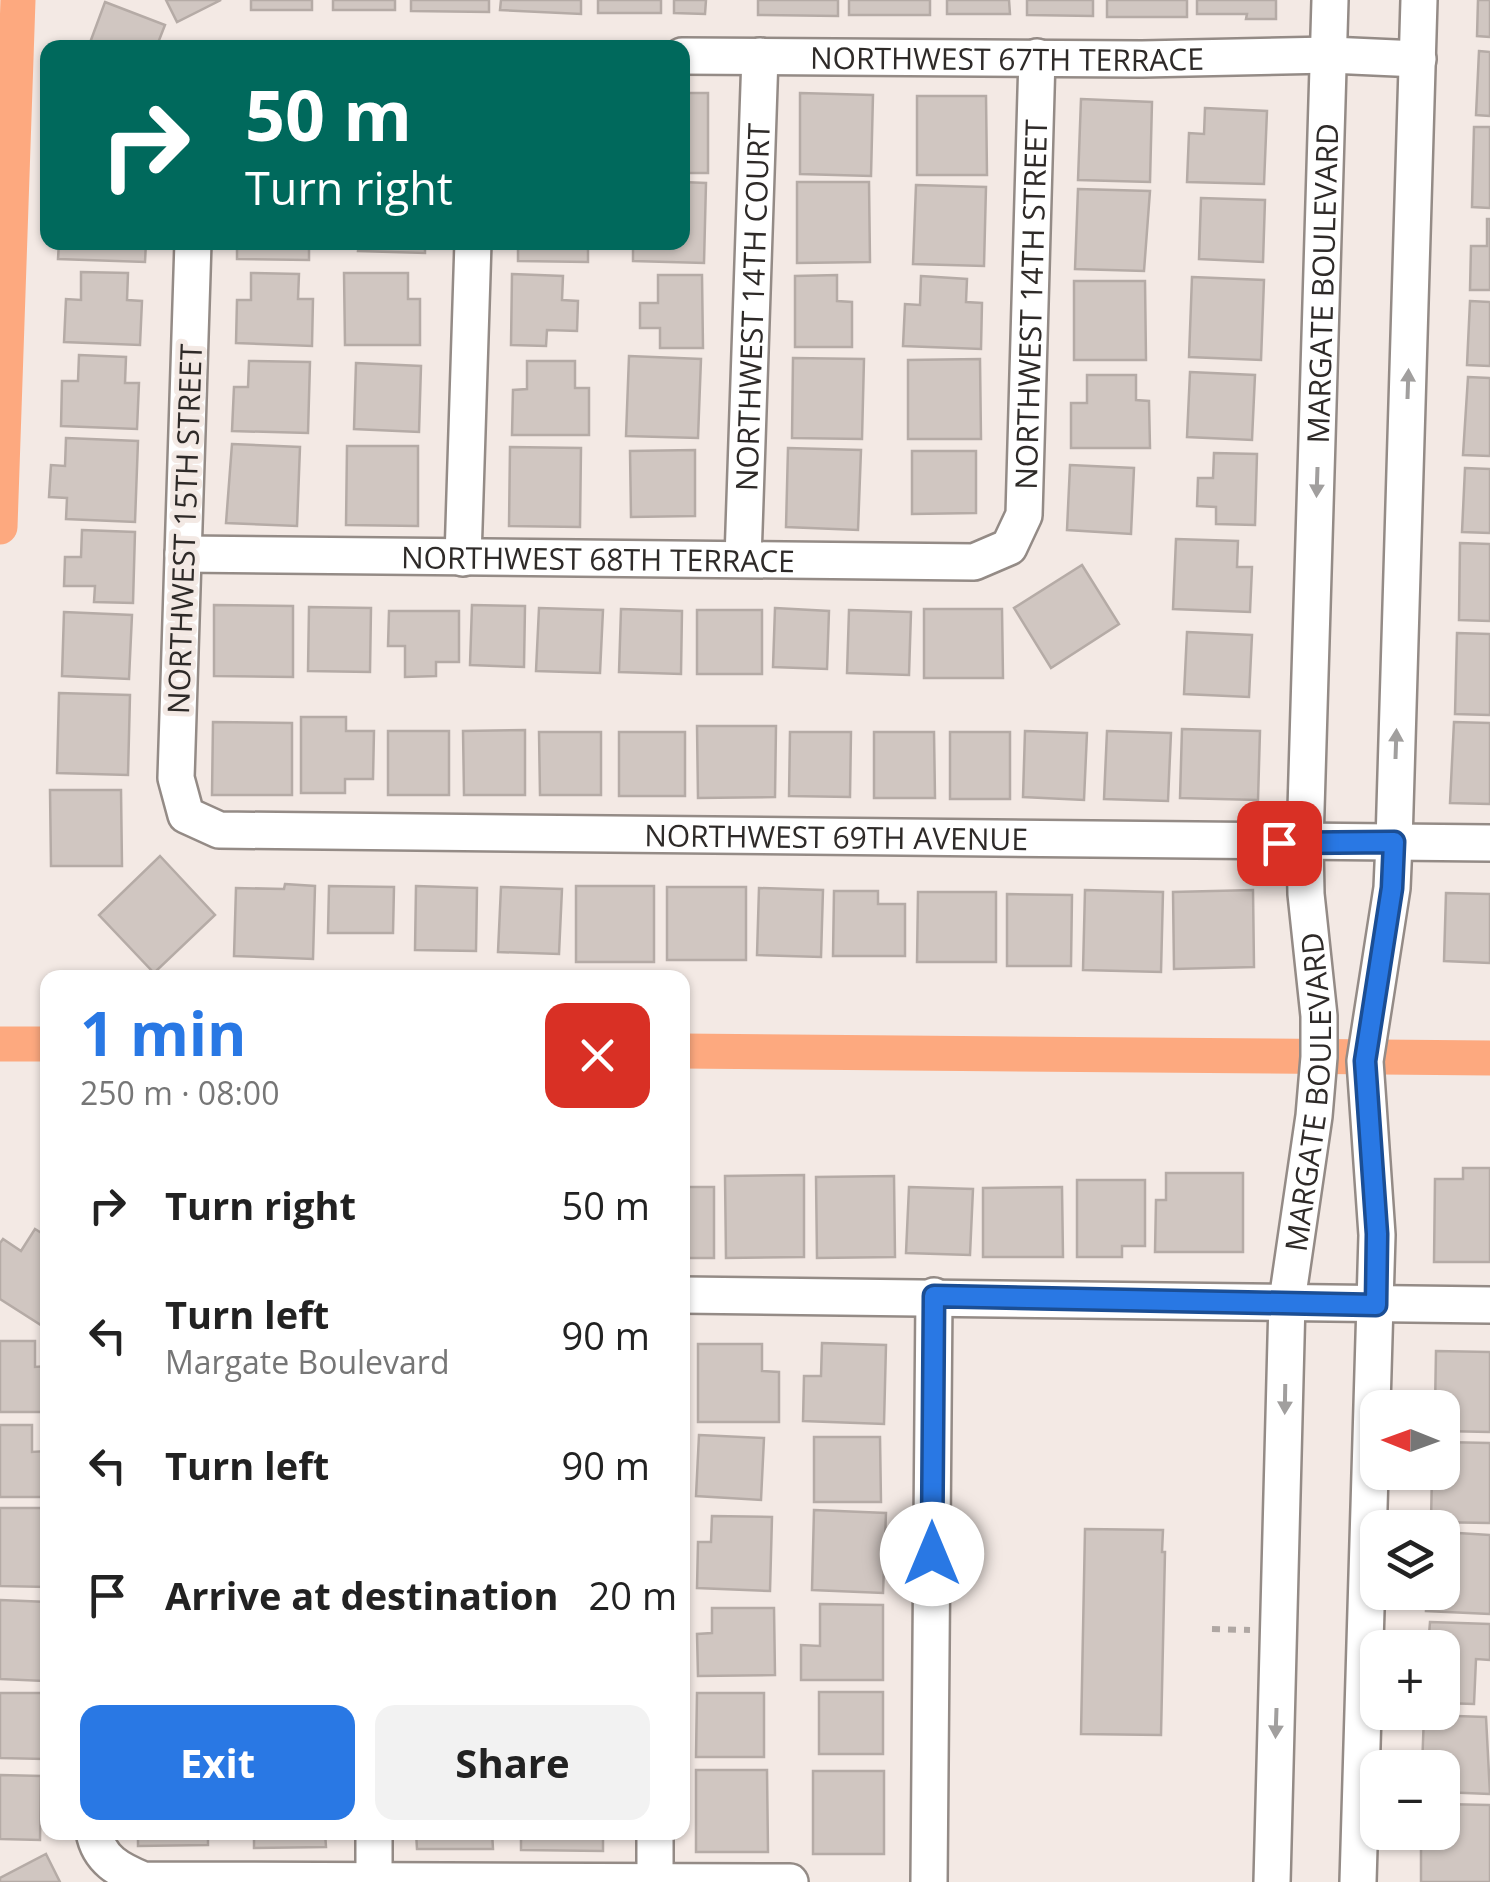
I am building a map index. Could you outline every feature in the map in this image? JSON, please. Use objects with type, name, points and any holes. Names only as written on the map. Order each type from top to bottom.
[{"type":"street","name":"MARGATE BOULEVARD","points":[[1272,1882],[1288,1301],[1318,1086],[1320,1026],[1306,894],[1305,843],[1330,0]]},
{"type":"street","name":"MARGATE BOULEVARD","points":[[1358,1882],[1377,1234],[1365,1089],[1368,1028],[1392,888],[1419,0]]},
{"type":"street","name":"NORTHWEST 67TH TERRACE","points":[[690,56],[1418,59]]},
{"type":"street","name":"NORTHWEST 14TH COURT","points":[[743,559],[760,56]]},
{"type":"street","name":"NORTHWEST 14TH STREET","points":[[1009,547],[1024,515],[1038,57]]},
{"type":"street","name":"NORTHWEST 15TH STREET","points":[[186,815],[176,778],[193,250]]},
{"type":"street","points":[[463,558],[474,250]]},
{"type":"street","name":"NORTHWEST 68TH TERRACE","points":[[183,554],[974,562],[1009,547]]},
{"type":"street","name":"NORTHWEST 69TH AVENUE","points":[[186,815],[219,830],[1490,843]]},
{"type":"street","points":[[690,1295],[1490,1305]]},
{"type":"street","points":[[929,1882],[934,1296]]},
{"type":"street","points":[[95,1840],[112,1868],[143,1880],[790,1882]]},
{"type":"street","points":[[374,1840],[374,1880]]},
{"type":"street","points":[[655,1840],[655,1880]]},
{"type":"path","points":[[1212,1629],[1251,1630]]},
{"type":"building","points":[[166,0],[221,0],[177,22]]},
{"type":"building","points":[[251,0],[312,0],[312,10],[251,10]]},
{"type":"building","points":[[333,0],[395,0],[395,10],[333,10]]},
{"type":"building","points":[[411,0],[489,0],[489,12],[411,11]]},
{"type":"building","points":[[501,0],[581,0],[581,14],[500,10]]},
{"type":"building","points":[[598,0],[661,0],[661,13],[598,13]]},
{"type":"building","points":[[674,0],[706,0],[705,14],[674,13]]},
{"type":"building","points":[[758,0],[838,0],[838,16],[758,15]]},
{"type":"building","points":[[849,0],[930,0],[930,15],[849,15]]},
{"type":"building","points":[[947,0],[1009,0],[1010,14],[947,14]]},
{"type":"building","points":[[1027,0],[1093,0],[1093,16],[1027,15]]},
{"type":"building","points":[[1107,0],[1187,0],[1187,17],[1107,17]]},
{"type":"building","points":[[1197,0],[1276,0],[1276,19],[1246,19],[1247,14],[1197,14]]},
{"type":"building","points":[[1478,0],[1490,0],[1490,37],[1477,36]]},
{"type":"building","points":[[105,2],[165,25],[159,40],[91,40]]},
{"type":"building","points":[[1479,51],[1490,52],[1490,116],[1476,115]]},
{"type":"building","points":[[690,93],[708,93],[708,173],[690,173]]},
{"type":"building","points":[[800,93],[873,95],[871,176],[800,174]]},
{"type":"building","points":[[917,96],[986,96],[987,175],[917,175]]},
{"type":"building","points":[[1081,99],[1152,102],[1150,182],[1078,180]]},
{"type":"building","points":[[1205,108],[1267,111],[1264,184],[1187,182],[1189,133],[1204,134]]},
{"type":"building","points":[[1474,127],[1490,127],[1490,208],[1472,207]]},
{"type":"building","points":[[690,182],[706,183],[704,263],[633,261],[633,250],[690,250]]},
{"type":"building","points":[[797,182],[869,182],[870,262],[797,263]]},
{"type":"building","points":[[916,185],[986,187],[984,266],[913,264]]},
{"type":"building","points":[[1078,189],[1150,191],[1144,271],[1075,269]]},
{"type":"building","points":[[1201,198],[1265,200],[1263,262],[1199,259]]},
{"type":"building","points":[[1487,219],[1490,290],[1470,290],[1471,246],[1487,246]]},
{"type":"building","points":[[59,250],[146,250],[145,262],[58,259]]},
{"type":"building","points":[[237,250],[309,250],[309,260],[237,259]]},
{"type":"building","points":[[425,250],[425,253],[358,251]]},
{"type":"building","points":[[518,250],[588,250],[588,262],[518,261]]},
{"type":"building","points":[[81,272],[128,273],[127,300],[142,301],[140,345],[64,342],[66,299],[81,300]]},
{"type":"building","points":[[251,273],[299,274],[298,299],[313,299],[312,346],[236,343],[237,300],[251,300]]},
{"type":"building","points":[[344,273],[408,273],[408,299],[420,299],[420,345],[345,345]]},
{"type":"building","points":[[512,274],[563,276],[562,300],[578,301],[577,331],[547,330],[546,346],[511,345]]},
{"type":"building","points":[[658,275],[702,275],[703,348],[660,348],[660,328],[640,328],[640,303],[658,303]]},
{"type":"building","points":[[837,275],[837,301],[852,302],[852,347],[795,347],[795,276]]},
{"type":"building","points":[[921,276],[967,279],[966,302],[982,303],[981,349],[903,346],[905,304],[920,305]]},
{"type":"building","points":[[1192,277],[1264,280],[1261,360],[1189,357]]},
{"type":"building","points":[[1074,281],[1145,281],[1146,360],[1074,360]]},
{"type":"building","points":[[1470,301],[1490,302],[1490,366],[1467,365]]},
{"type":"building","points":[[79,355],[126,357],[125,383],[139,383],[137,429],[61,426],[62,381],[78,381]]},
{"type":"building","points":[[629,356],[701,359],[698,438],[626,436]]},
{"type":"building","points":[[793,358],[864,359],[862,439],[792,438]]},
{"type":"building","points":[[980,359],[981,439],[908,439],[908,360]]},
{"type":"building","points":[[249,361],[310,362],[308,433],[232,431],[234,387],[248,387]]},
{"type":"building","points":[[527,361],[575,361],[575,388],[589,388],[589,435],[512,435],[513,390],[527,389]]},
{"type":"building","points":[[356,363],[421,366],[419,432],[354,429]]},
{"type":"building","points":[[1190,372],[1255,375],[1252,440],[1187,437]]},
{"type":"building","points":[[1087,375],[1136,375],[1136,400],[1149,401],[1150,448],[1071,448],[1071,403],[1087,403]]},
{"type":"building","points":[[1468,377],[1490,378],[1490,456],[1463,455]]},
{"type":"building","points":[[66,438],[138,441],[135,522],[66,519],[67,498],[49,497],[51,465],[65,466]]},
{"type":"building","points":[[232,444],[300,447],[297,526],[226,523]]},
{"type":"building","points":[[347,446],[418,446],[418,526],[346,525]]},
{"type":"building","points":[[510,447],[581,448],[580,527],[509,526]]},
{"type":"building","points":[[788,448],[861,450],[858,530],[786,527]]},
{"type":"building","points":[[695,450],[695,516],[631,517],[630,451]]},
{"type":"building","points":[[912,451],[976,451],[976,513],[912,514]]},
{"type":"building","points":[[1214,453],[1257,454],[1255,525],[1216,524],[1216,507],[1197,506],[1198,478],[1213,478]]},
{"type":"building","points":[[1070,465],[1134,468],[1131,534],[1067,530]]},
{"type":"building","points":[[1465,468],[1490,469],[1490,533],[1462,532]]},
{"type":"building","points":[[82,530],[135,532],[133,603],[94,602],[95,586],[64,586],[65,557],[81,557]]},
{"type":"building","points":[[1176,539],[1238,541],[1237,567],[1252,567],[1250,612],[1173,609]]},
{"type":"building","points":[[1460,543],[1490,544],[1490,621],[1459,620]]},
{"type":"building","points":[[1082,565],[1119,624],[1051,668],[1014,608]]},
{"type":"building","points":[[214,605],[293,606],[293,677],[214,676]]},
{"type":"building","points":[[472,605],[525,606],[524,667],[470,665]]},
{"type":"building","points":[[309,607],[371,608],[370,672],[308,671]]},
{"type":"building","points":[[539,608],[603,610],[600,673],[536,671]]},
{"type":"building","points":[[775,608],[829,611],[827,669],[773,667]]},
{"type":"building","points":[[621,609],[682,611],[681,674],[619,672]]},
{"type":"building","points":[[924,609],[1002,609],[1003,678],[924,678]]},
{"type":"building","points":[[697,610],[762,610],[762,674],[697,674]]},
{"type":"building","points":[[849,610],[911,612],[909,675],[847,673]]},
{"type":"building","points":[[389,611],[459,611],[459,662],[436,662],[436,676],[405,677],[405,646],[388,646]]},
{"type":"building","points":[[64,612],[132,615],[129,679],[62,676]]},
{"type":"building","points":[[1187,632],[1252,635],[1249,697],[1184,694]]},
{"type":"building","points":[[1457,633],[1490,634],[1490,715],[1455,714]]},
{"type":"building","points":[[59,693],[130,695],[128,775],[57,773]]},
{"type":"building","points":[[301,717],[346,717],[346,731],[374,731],[373,779],[345,779],[345,793],[301,793]]},
{"type":"building","points":[[213,722],[292,723],[292,795],[212,795]]},
{"type":"building","points":[[1454,722],[1490,723],[1490,804],[1450,803]]},
{"type":"building","points":[[697,726],[776,726],[775,797],[698,798]]},
{"type":"building","points":[[1182,729],[1260,731],[1258,800],[1180,798]]},
{"type":"building","points":[[525,730],[525,795],[464,795],[463,731]]},
{"type":"building","points":[[388,731],[449,731],[449,795],[388,795]]},
{"type":"building","points":[[1025,731],[1087,733],[1084,800],[1023,797]]},
{"type":"building","points":[[1107,731],[1171,733],[1168,801],[1104,799]]},
{"type":"building","points":[[539,732],[601,732],[601,795],[540,795]]},
{"type":"building","points":[[619,732],[685,732],[685,796],[619,796]]},
{"type":"building","points":[[790,732],[851,732],[850,797],[789,796]]},
{"type":"building","points":[[874,732],[934,732],[935,798],[874,798]]},
{"type":"building","points":[[950,732],[1010,732],[1010,799],[950,799]]},
{"type":"building","points":[[50,790],[121,790],[122,866],[51,866]]},
{"type":"building","points":[[160,856],[215,915],[157,970],[151,970],[99,915]]},
{"type":"building","points":[[285,884],[315,886],[313,959],[234,956],[236,888],[284,889]]},
{"type":"building","points":[[329,886],[394,887],[393,933],[328,933]]},
{"type":"building","points":[[416,886],[477,888],[476,951],[415,950]]},
{"type":"building","points":[[576,886],[654,886],[654,962],[576,962]]},
{"type":"building","points":[[501,887],[562,889],[559,954],[498,952]]},
{"type":"building","points":[[667,887],[746,887],[746,960],[667,960]]},
{"type":"building","points":[[759,888],[823,890],[821,957],[757,955]]},
{"type":"building","points":[[1085,890],[1163,892],[1161,972],[1083,970]]},
{"type":"building","points":[[1253,890],[1254,967],[1174,969],[1173,892]]},
{"type":"building","points":[[834,891],[878,891],[878,904],[905,904],[905,956],[833,956]]},
{"type":"building","points":[[918,892],[996,892],[996,962],[917,962]]},
{"type":"building","points":[[1446,893],[1490,894],[1490,963],[1444,961]]},
{"type":"building","points":[[1007,894],[1072,895],[1071,966],[1007,966]]},
{"type":"building","points":[[1463,1168],[1490,1168],[1490,1262],[1434,1262],[1435,1179],[1463,1179]]},
{"type":"building","points":[[1166,1173],[1243,1173],[1243,1252],[1155,1252],[1156,1200],[1166,1200]]},
{"type":"building","points":[[804,1175],[804,1257],[726,1258],[725,1176]]},
{"type":"building","points":[[894,1176],[895,1257],[817,1258],[816,1177]]},
{"type":"building","points":[[1077,1180],[1145,1180],[1145,1246],[1122,1246],[1122,1257],[1077,1257]]},
{"type":"building","points":[[690,1187],[714,1187],[714,1258],[690,1258]]},
{"type":"building","points":[[909,1187],[973,1189],[970,1255],[906,1253]]},
{"type":"building","points":[[1062,1187],[1063,1257],[983,1257],[983,1188]]},
{"type":"building","points":[[35,1229],[40,1232],[40,1324],[0,1299],[0,1243],[3,1239],[21,1251]]},
{"type":"building","points":[[0,1341],[35,1341],[35,1367],[40,1367],[40,1412],[0,1412]]},
{"type":"building","points":[[822,1343],[886,1345],[884,1424],[803,1421],[804,1376],[821,1376]]},
{"type":"building","points":[[698,1344],[762,1344],[762,1371],[779,1372],[779,1422],[698,1422]]},
{"type":"building","points":[[1436,1351],[1490,1352],[1490,1432],[1460,1431],[1460,1390],[1435,1390]]},
{"type":"building","points":[[0,1425],[32,1425],[32,1452],[40,1451],[40,1497],[0,1497]]},
{"type":"building","points":[[699,1435],[764,1438],[761,1500],[696,1496]]},
{"type":"building","points":[[814,1437],[880,1437],[881,1502],[814,1502]]},
{"type":"building","points":[[1460,1442],[1490,1443],[1490,1523],[1460,1522],[1460,1510],[1431,1510],[1432,1490],[1460,1490]]},
{"type":"building","points":[[0,1508],[40,1508],[40,1587],[0,1586]]},
{"type":"building","points":[[814,1510],[886,1513],[883,1593],[812,1590]]},
{"type":"building","points":[[712,1516],[772,1517],[770,1591],[697,1588],[698,1542],[711,1542]]},
{"type":"building","points":[[1085,1529],[1163,1530],[1161,1735],[1081,1734]]},
{"type":"building","points":[[1460,1533],[1490,1535],[1490,1614],[1426,1611],[1460,1610]]},
{"type":"building","points":[[0,1600],[40,1602],[40,1681],[0,1679]]},
{"type":"building","points":[[820,1604],[883,1605],[883,1680],[801,1680],[801,1645],[820,1646]]},
{"type":"building","points":[[712,1608],[774,1608],[775,1675],[698,1676],[697,1634],[712,1633]]},
{"type":"building","points":[[1430,1622],[1490,1624],[1490,1660],[1476,1659],[1474,1704],[1460,1704],[1460,1630],[1429,1630]]},
{"type":"building","points":[[819,1692],[883,1692],[883,1754],[819,1754]]},
{"type":"building","points":[[0,1693],[40,1693],[40,1759],[0,1758]]},
{"type":"building","points":[[697,1693],[764,1693],[764,1757],[696,1757]]},
{"type":"building","points":[[1460,1716],[1486,1717],[1490,1794],[1460,1793],[1460,1750],[1423,1750],[1423,1730],[1460,1730]]},
{"type":"building","points":[[696,1770],[767,1770],[768,1852],[696,1852]]},
{"type":"building","points":[[813,1771],[884,1771],[884,1854],[813,1854]]},
{"type":"building","points":[[0,1775],[40,1776],[40,1840],[0,1839]]},
{"type":"building","points":[[1460,1804],[1490,1805],[1490,1882],[1421,1882],[1421,1850],[1460,1850]]},
{"type":"building","points":[[138,1840],[208,1840],[208,1845],[138,1846]]},
{"type":"building","points":[[254,1840],[326,1840],[326,1847],[254,1848]]},
{"type":"building","points":[[416,1840],[492,1840],[493,1849],[417,1849]]},
{"type":"building","points":[[521,1840],[603,1840],[603,1851],[521,1850]]},
{"type":"building","points":[[46,1854],[60,1882],[0,1882],[0,1878]]},
{"type":"waterway","points":[[0,527],[18,0]]},
{"type":"waterway","points":[[0,1044],[40,1044]]},
{"type":"waterway","points":[[690,1051],[1490,1058]]},
{"type":"route","points":[[932,1554],[934,1296],[1376,1305],[1377,1234],[1365,1061],[1392,888],[1394,842],[1279,843]]}]
